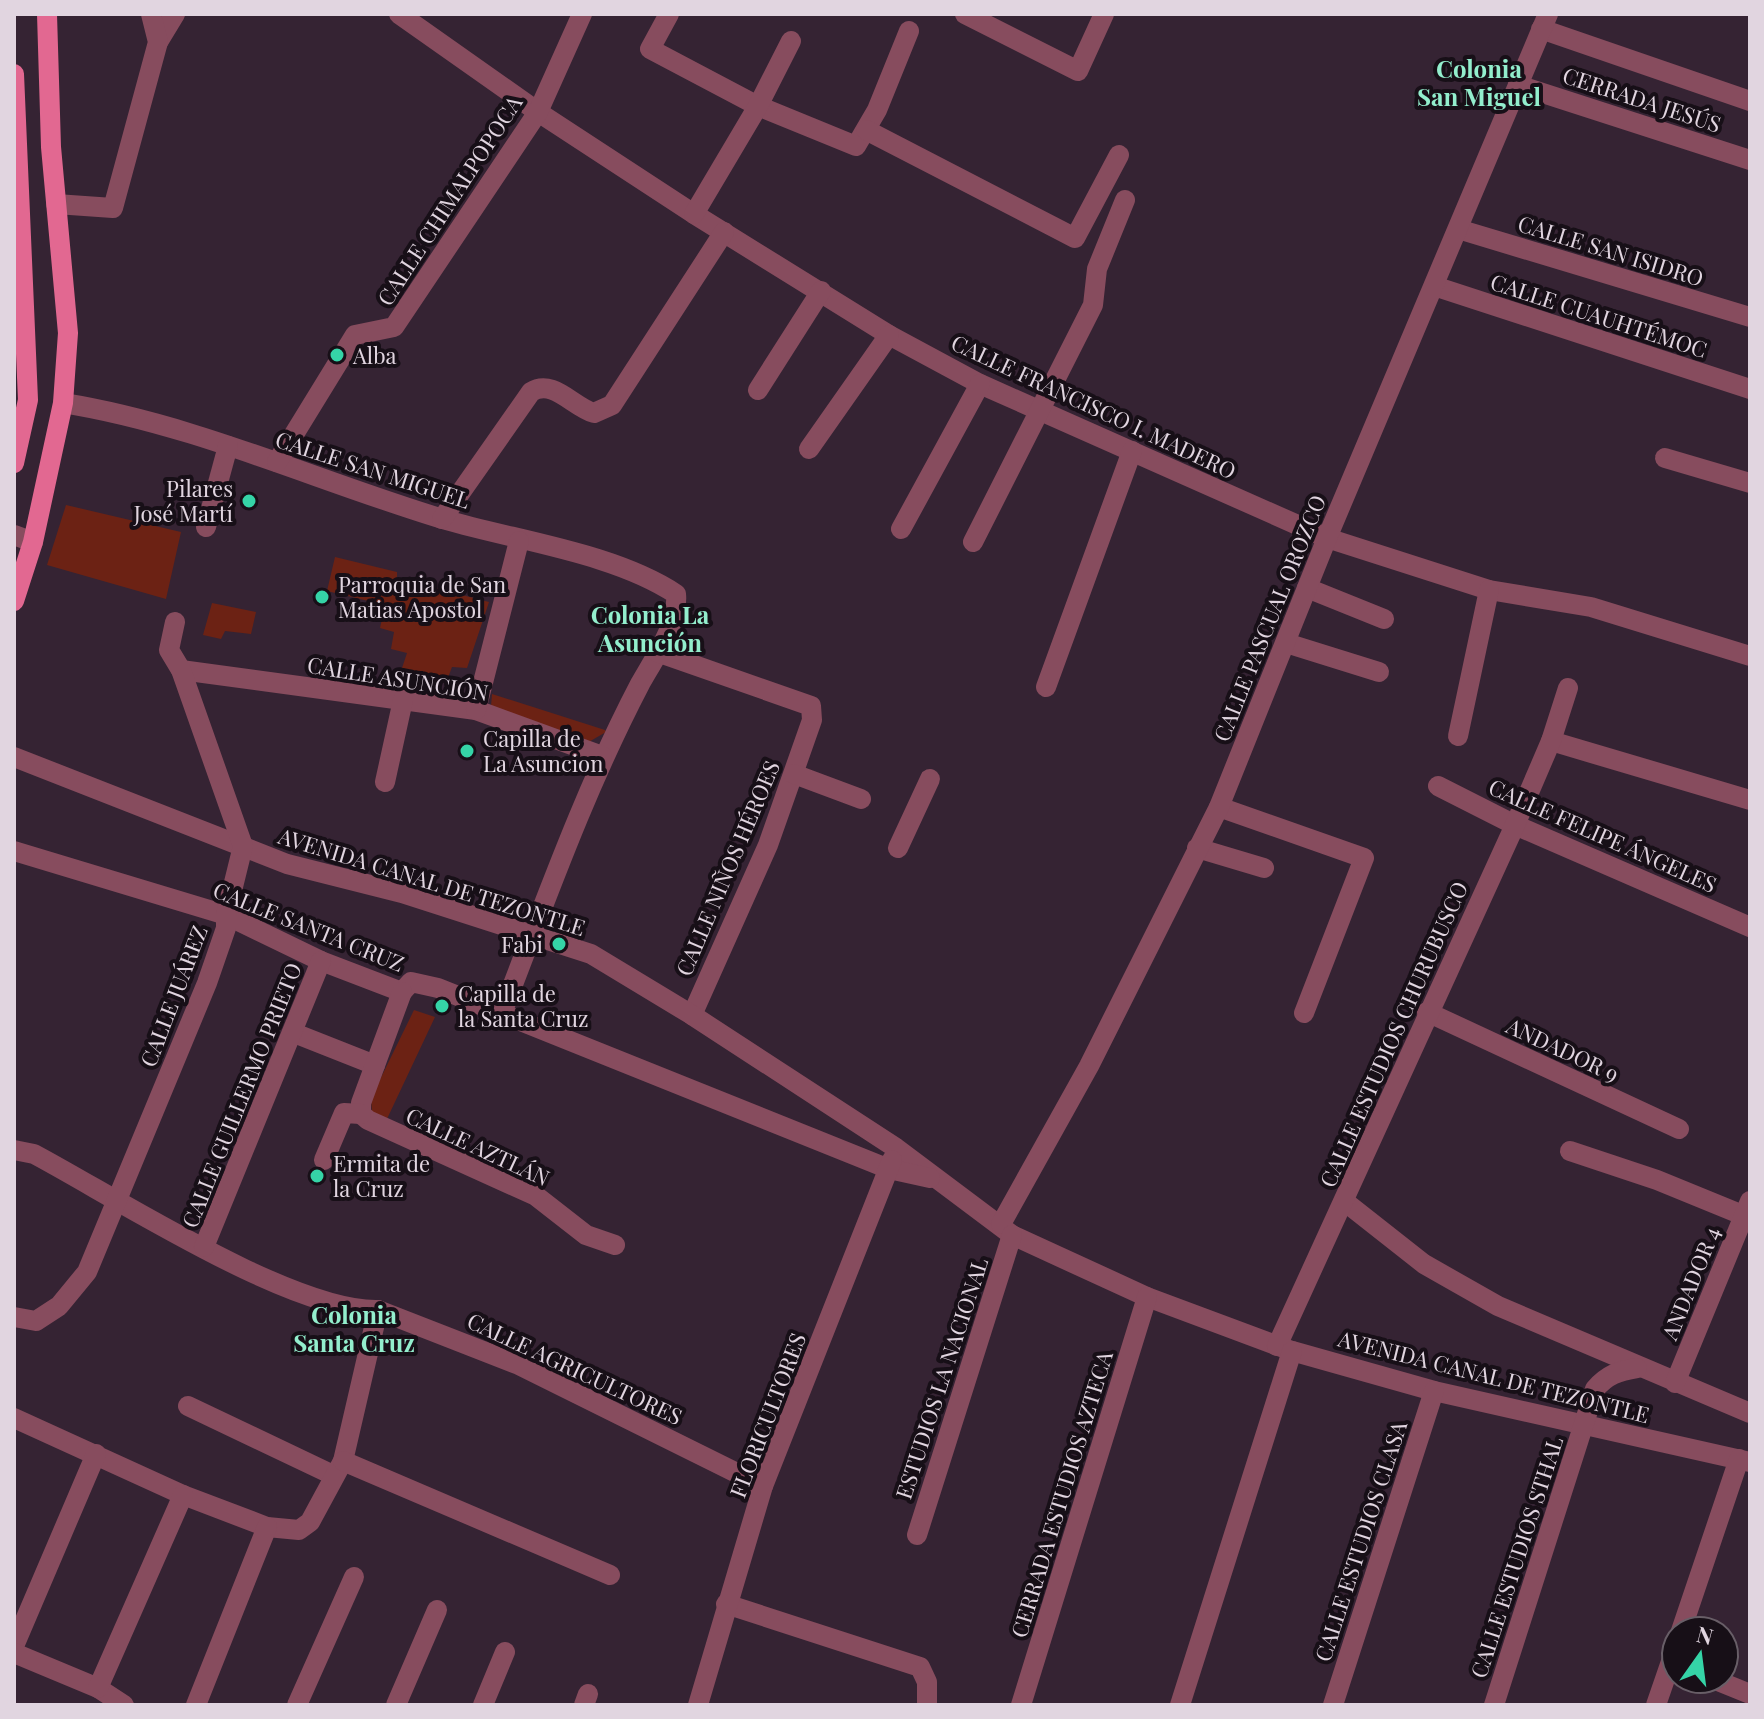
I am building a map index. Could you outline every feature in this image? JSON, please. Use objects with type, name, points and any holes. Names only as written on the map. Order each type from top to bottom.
[{"type":"main road","points":[[14,601],[24,539],[63,403],[68,333],[51,147],[47,14]]},
{"type":"main road","points":[[14,74],[28,400],[14,463]]},
{"type":"main road","points":[[18,147],[51,147]]},
{"type":"street","points":[[151,14],[158,42]]},
{"type":"street","points":[[56,204],[113,208],[158,42],[175,14]]},
{"type":"street","name":"CALLE FRANCISCO I. MADERO","points":[[399,14],[538,112],[694,214],[889,335],[980,384],[1327,538],[1489,590],[1591,607],[1750,656]]},
{"type":"street","name":"CALLE CHIMALPOPOCA","points":[[277,462],[355,335],[394,327],[538,112],[582,14]]},
{"type":"street","points":[[669,14],[650,49],[758,106],[861,138],[1075,238],[1119,155]]},
{"type":"street","points":[[965,14],[1078,71],[1104,14]]},
{"type":"street","points":[[1545,22],[1750,101]]},
{"type":"street","name":"CALLE PASCUAL OROZCO","points":[[1006,1230],[1219,807],[1327,538],[1545,22]]},
{"type":"street","points":[[861,138],[909,31]]},
{"type":"street","points":[[694,214],[758,106],[791,41]]},
{"type":"street","name":"CERRADA JESÚS","points":[[1518,85],[1750,160]]},
{"type":"street","points":[[973,542],[1093,305],[1097,269],[1125,200]]},
{"type":"street","name":"CALLE SAN ISIDRO","points":[[1458,229],[1750,317]]},
{"type":"street","points":[[442,519],[531,392],[540,387],[550,388],[594,413],[612,405],[724,232]]},
{"type":"street","name":"CALLE CUAUHTÉMOC","points":[[1434,286],[1750,389]]},
{"type":"street","points":[[758,390],[821,291]]},
{"type":"street","points":[[809,449],[889,335]]},
{"type":"street","points":[[901,529],[980,384]]},
{"type":"street","name":"CALLE SAN MIGUEL","points":[[63,403],[228,446],[442,519],[595,559],[667,588],[676,594],[677,606],[657,652]]},
{"type":"street","points":[[206,527],[228,446]]},
{"type":"street","points":[[1046,687],[1132,451]]},
{"type":"street","points":[[1665,458],[1750,483]]},
{"type":"street","points":[[476,710],[519,541]]},
{"type":"street","points":[[1307,588],[1384,619]]},
{"type":"street","points":[[1458,736],[1489,590]]},
{"type":"street","points":[[175,622],[169,650],[181,670],[243,846]]},
{"type":"street","points":[[1286,643],[1379,672]]},
{"type":"street","points":[[502,1013],[602,756],[657,652]]},
{"type":"street","name":"CALLE NIÑOS HÉROES","points":[[657,652],[799,699],[811,706],[812,720],[768,845],[692,1015]]},
{"type":"street","name":"CALLE ASUNCIÓN","points":[[181,670],[476,710],[602,756]]},
{"type":"street","name":"CALLE ESTUDIOS CHURUBUSCO","points":[[1180,1705],[1284,1348],[1427,1012],[1515,825],[1551,741],[1568,688]]},
{"type":"street","points":[[385,782],[403,700]]},
{"type":"street","points":[[1551,741],[1750,800]]},
{"type":"street","name":"AVENIDA CANAL DE TEZONTLE","points":[[14,757],[287,864],[402,893],[591,954],[692,1015],[896,1148],[932,1178],[1006,1230],[1147,1297],[1284,1348],[1434,1391],[1744,1461]]},
{"type":"street","points":[[794,774],[861,799]]},
{"type":"street","points":[[898,848],[930,779]]},
{"type":"street","name":"CALLE FELIPE ÁNGELES","points":[[1438,786],[1515,825],[1750,927]]},
{"type":"street","points":[[1219,807],[1364,858],[1304,1013]]},
{"type":"street","name":"CALLE JUÁREZ","points":[[14,1317],[36,1321],[59,1306],[87,1272],[115,1197],[207,983],[226,928],[226,915],[243,846]]},
{"type":"street","points":[[1197,848],[1264,868]]},
{"type":"street","name":"CALLE SANTA CRUZ","points":[[14,851],[226,915],[321,961],[402,992],[405,985],[411,982],[502,1013],[889,1169]]},
{"type":"street","name":"CALLE GUILLERMO PRIETO","points":[[204,1247],[321,961]]},
{"type":"street","points":[[324,1160],[344,1113],[361,1114],[361,1103],[402,992]]},
{"type":"street","name":"ANDADOR 9","points":[[1427,1012],[1679,1129]]},
{"type":"street","points":[[294,1033],[375,1065]]},
{"type":"street","name":"CALLE AZTLÁN","points":[[361,1114],[368,1120],[536,1196],[586,1235],[615,1245]]},
{"type":"street","name":"FLORICULTORES","points":[[698,1705],[763,1486],[896,1148]]},
{"type":"street","name":"CALLE AGRICULTORES","points":[[14,1150],[34,1154],[204,1247],[322,1301],[354,1310],[378,1310],[519,1365],[763,1486]]},
{"type":"street","points":[[1570,1151],[1748,1212]]},
{"type":"street","name":"AVENIDA CANAL DE TEZONTLE","points":[[889,1169],[932,1178]]},
{"type":"street","name":"AVENIDA CANAL DE TEZONTLE","points":[[1344,1201],[1424,1264],[1529,1322],[1750,1413]]},
{"type":"street","name":"ANDADOR 4","points":[[1675,1383],[1748,1212]]},
{"type":"street","name":"ESTUDIOS LA NACIONAL","points":[[917,1535],[1006,1230]]},
{"type":"street","name":"CERRADA ESTUDIOS AZTECA","points":[[1021,1705],[1147,1297]]},
{"type":"street","points":[[14,1418],[183,1495],[267,1527],[299,1530],[310,1522],[338,1468],[378,1310]]},
{"type":"street","name":"CALLE ESTUDIOS STHAL","points":[[1494,1705],[1595,1389],[1618,1371],[1637,1368]]},
{"type":"street","name":"CALLE ESTUDIOS CLASA","points":[[1333,1705],[1434,1391]]},
{"type":"street","points":[[188,1406],[610,1575]]},
{"type":"street","points":[[14,1646],[96,1454]]},
{"type":"street","points":[[1687,1615],[1744,1461]]},
{"type":"street","points":[[98,1688],[183,1495]]},
{"type":"street","points":[[196,1705],[267,1527]]},
{"type":"street","points":[[297,1705],[354,1577]]},
{"type":"street","points":[[726,1604],[911,1664],[925,1674],[927,1705]]},
{"type":"street","points":[[396,1705],[437,1610]]},
{"type":"street","points":[[483,1705],[505,1652]]},
{"type":"street","points":[[14,1653],[98,1688],[124,1705]]},
{"type":"shaded area","points":[[66,505],[181,532],[166,599],[47,565]]},
{"type":"shaded area","points":[[335,557],[397,572],[397,578],[489,602],[467,668],[452,667],[446,683],[400,674],[407,653],[391,649],[394,632],[380,628],[385,605],[327,591]]},
{"type":"shaded area","points":[[212,603],[256,612],[251,634],[225,631],[221,639],[203,635]]},
{"type":"shaded area","points":[[492,694],[606,732],[587,743],[491,706]]},
{"type":"shaded area","points":[[414,1010],[435,1017],[386,1121],[372,1113],[371,1098]]},
{"type":"place","name":"Alba","points":[[337,355]]},
{"type":"place","name":"Pilares José Martí","points":[[249,501]]},
{"type":"place","name":"Parroquia de San Matias Apostol","points":[[322,597]]},
{"type":"place","name":"Capilla de La Asuncion","points":[[467,751]]},
{"type":"place","name":"Fabi","points":[[559,944]]},
{"type":"place","name":"Capilla de la Santa Cruz","points":[[442,1006]]},
{"type":"place","name":"Ermita de la Cruz","points":[[317,1176]]},
{"type":"district","name":"Colonia San Miguel","points":[[1479,82]]},
{"type":"district","name":"Colonia La Asunción","points":[[650,628]]},
{"type":"district","name":"Colonia Santa Cruz","points":[[354,1328]]}]
